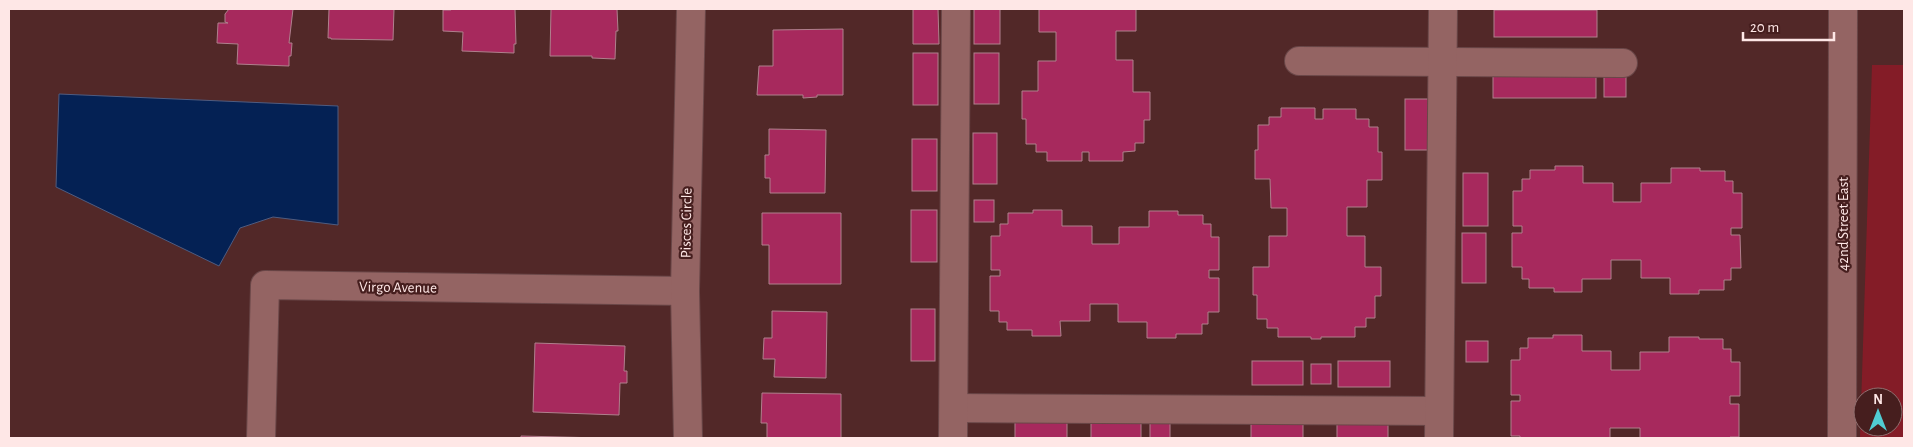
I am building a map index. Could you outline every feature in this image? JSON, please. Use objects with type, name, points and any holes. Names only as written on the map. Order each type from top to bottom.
[{"type":"street","name":"Pisces Circle","points":[[688,438],[685,290],[691,9]]},
{"type":"street","points":[[953,438],[956,9]]},
{"type":"street","points":[[1439,438],[1443,9]]},
{"type":"street","name":"42nd Street East","points":[[1842,438],[1843,9]]},
{"type":"street","points":[[1299,61],[1623,63]]},
{"type":"street","name":"Virgo Avenue","points":[[261,438],[265,286],[685,290]]},
{"type":"street","points":[[954,408],[1439,411]]},
{"type":"shaded area","points":[[1872,65],[1904,65],[1904,438],[1860,438],[1903,437],[1903,387],[1862,387]]},
{"type":"water","points":[[59,94],[338,106],[338,225],[273,217],[240,228],[219,266],[56,187]]},
{"type":"building","points":[[229,9],[293,9],[289,43],[292,43],[289,66],[237,64],[238,44],[217,43],[218,23],[228,23],[225,22],[225,14]]},
{"type":"building","points":[[329,9],[394,9],[393,40],[328,38]]},
{"type":"building","points":[[515,9],[516,44],[514,44],[514,53],[462,51],[463,32],[443,31],[443,10]]},
{"type":"building","points":[[551,9],[617,9],[618,31],[616,31],[615,59],[592,58],[592,56],[550,56]]},
{"type":"building","points":[[913,9],[938,9],[939,44],[913,44]]},
{"type":"building","points":[[974,9],[1000,9],[1000,44],[974,44]]},
{"type":"building","points":[[1039,9],[1136,9],[1136,31],[1116,31],[1116,60],[1133,60],[1133,92],[1150,92],[1150,120],[1144,120],[1144,143],[1135,143],[1135,151],[1123,152],[1123,161],[1089,161],[1089,152],[1082,152],[1082,161],[1047,161],[1047,152],[1036,152],[1036,144],[1026,144],[1026,119],[1022,119],[1022,91],[1038,91],[1038,61],[1056,61],[1056,32],[1039,32]]},
{"type":"building","points":[[1494,10],[1597,10],[1597,37],[1494,37]]},
{"type":"building","points":[[843,29],[843,95],[817,95],[817,97],[803,98],[803,95],[757,95],[759,66],[773,66],[773,30]]},
{"type":"building","points":[[913,53],[938,53],[938,105],[913,105]]},
{"type":"building","points":[[974,53],[999,53],[999,104],[974,104]]},
{"type":"building","points":[[1493,72],[1596,72],[1596,98],[1493,98]]},
{"type":"building","points":[[1604,76],[1626,76],[1626,97],[1604,97]]},
{"type":"building","points":[[1405,99],[1430,99],[1430,150],[1405,150]]},
{"type":"building","points":[[1281,108],[1315,108],[1315,119],[1323,119],[1323,109],[1356,109],[1356,119],[1369,119],[1369,127],[1378,127],[1378,152],[1382,152],[1382,180],[1367,180],[1367,207],[1347,207],[1347,236],[1365,236],[1365,267],[1381,267],[1381,296],[1375,296],[1375,318],[1366,318],[1366,327],[1355,327],[1355,337],[1321,337],[1321,339],[1311,339],[1311,337],[1278,337],[1278,328],[1267,328],[1267,319],[1257,319],[1257,295],[1253,295],[1253,267],[1269,267],[1269,236],[1287,236],[1287,208],[1271,208],[1270,179],[1255,179],[1255,150],[1258,150],[1258,125],[1269,125],[1269,117],[1281,117]]},
{"type":"building","points":[[769,129],[826,130],[825,193],[770,193],[770,178],[765,178],[765,155],[769,155]]},
{"type":"building","points":[[973,133],[997,133],[997,184],[973,184]]},
{"type":"building","points":[[912,139],[937,139],[937,191],[912,191]]},
{"type":"building","points":[[1555,166],[1583,166],[1583,183],[1613,183],[1613,202],[1641,202],[1641,183],[1671,183],[1671,168],[1700,168],[1700,171],[1725,171],[1725,181],[1733,181],[1733,193],[1742,193],[1742,228],[1731,228],[1731,235],[1740,235],[1741,268],[1731,268],[1731,280],[1724,280],[1724,290],[1699,290],[1699,294],[1670,294],[1670,278],[1641,278],[1641,260],[1611,260],[1611,279],[1582,279],[1582,292],[1554,292],[1554,288],[1529,288],[1529,279],[1522,279],[1522,267],[1512,267],[1512,233],[1522,233],[1522,226],[1513,226],[1513,191],[1522,191],[1522,179],[1530,179],[1530,170],[1555,170]]},
{"type":"building","points":[[1463,173],[1488,173],[1488,226],[1463,226]]},
{"type":"building","points":[[974,200],[994,200],[994,222],[974,222]]},
{"type":"building","points":[[911,210],[937,210],[937,262],[911,262]]},
{"type":"building","points":[[1033,210],[1062,210],[1062,226],[1092,226],[1092,244],[1119,244],[1119,227],[1149,227],[1149,211],[1178,211],[1178,215],[1203,215],[1203,224],[1211,224],[1211,237],[1219,237],[1219,270],[1209,270],[1209,278],[1219,278],[1219,312],[1208,312],[1208,324],[1202,324],[1202,334],[1176,334],[1176,338],[1147,338],[1147,322],[1118,322],[1118,304],[1090,304],[1090,321],[1060,321],[1061,336],[1032,336],[1032,330],[1007,330],[1007,322],[999,322],[999,311],[990,311],[990,276],[1000,276],[1000,270],[991,270],[991,236],[1000,236],[1000,224],[1008,224],[1008,213],[1033,213]]},
{"type":"building","points":[[762,213],[841,213],[841,284],[769,284],[769,245],[762,245]]},
{"type":"building","points":[[1462,233],[1486,233],[1486,283],[1462,283]]},
{"type":"building","points":[[911,309],[935,309],[935,361],[911,361]]},
{"type":"building","points":[[772,311],[827,312],[826,378],[774,377],[775,359],[763,359],[764,338],[772,338]]},
{"type":"building","points":[[1553,335],[1582,335],[1582,351],[1611,351],[1611,370],[1640,370],[1640,352],[1669,352],[1669,337],[1723,339],[1723,349],[1731,349],[1731,362],[1740,362],[1740,396],[1730,396],[1730,404],[1739,404],[1739,437],[1640,438],[1640,428],[1610,428],[1610,438],[1520,438],[1520,436],[1511,436],[1511,401],[1520,401],[1520,395],[1511,395],[1511,360],[1520,360],[1520,348],[1528,348],[1528,338],[1553,338]]},
{"type":"building","points":[[1466,341],[1488,341],[1488,362],[1466,362]]},
{"type":"building","points":[[535,343],[625,346],[624,371],[627,371],[627,383],[620,383],[619,415],[533,412]]},
{"type":"building","points":[[1252,361],[1303,361],[1303,385],[1252,385]]},
{"type":"building","points":[[1338,361],[1390,361],[1390,387],[1338,387]]},
{"type":"building","points":[[1311,364],[1331,364],[1331,384],[1311,384]]},
{"type":"building","points":[[762,393],[841,394],[841,438],[767,438],[767,423],[761,423]]},
{"type":"building","points":[[1015,420],[1067,420],[1067,438],[1015,438]]},
{"type":"building","points":[[1091,420],[1141,420],[1141,438],[1091,438]]},
{"type":"building","points":[[1251,422],[1303,422],[1303,438],[1251,438]]},
{"type":"building","points":[[1337,422],[1388,422],[1388,438],[1337,438]]},
{"type":"building","points":[[1150,423],[1170,423],[1170,438],[1150,438]]},
{"type":"building","points":[[521,436],[601,438],[521,438]]}]
